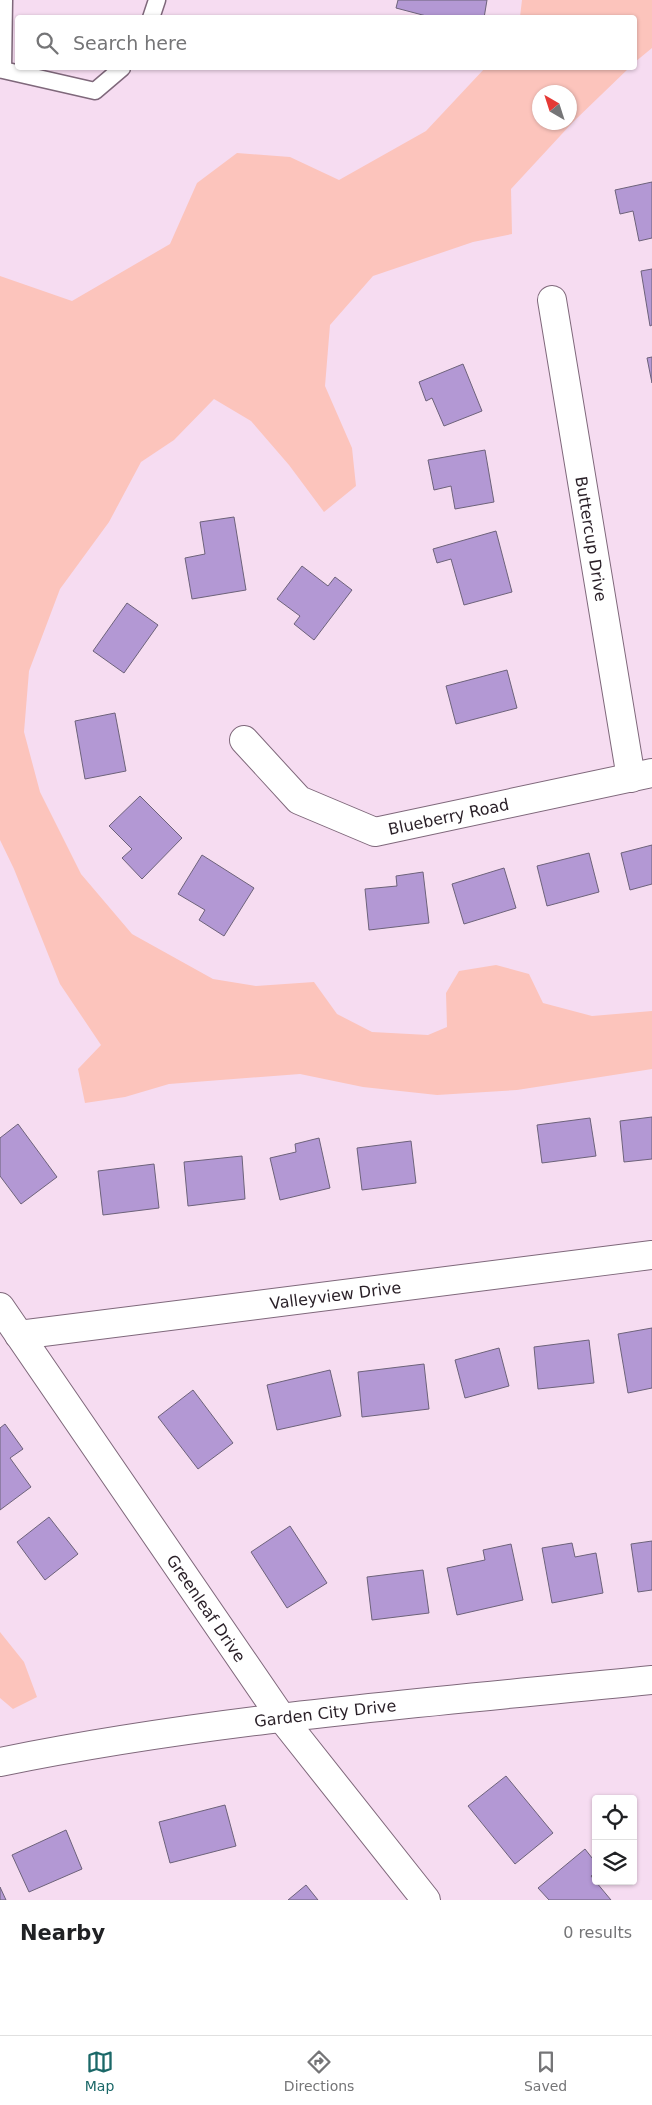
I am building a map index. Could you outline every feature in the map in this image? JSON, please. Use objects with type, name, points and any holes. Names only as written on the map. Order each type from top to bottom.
[{"type":"street","name":"Buttercup Drive","points":[[552,300],[642,775]]},
{"type":"street","name":"Blueberry Road","points":[[244,740],[298,800],[375,832],[642,775]]},
{"type":"street","name":"Valleyview Drive","points":[[19,1335],[652,1255]]},
{"type":"street","name":"Greenleaf Drive","points":[[0,1307],[282,1717],[426,1900]]},
{"type":"street","name":"Garden City Drive","points":[[0,1762],[76,1746],[282,1717],[652,1680]]},
{"type":"lane","points":[[4,0],[3,70],[95,90],[120,70]]},
{"type":"lane","points":[[152,15],[157,0]]},
{"type":"shaded area","points":[[522,0],[652,0],[652,48],[637,60],[637,15],[520,15]]},
{"type":"shaded area","points":[[483,70],[627,70],[577,118],[577,85],[532,85],[532,130],[566,130],[511,189],[512,234],[473,242],[373,276],[330,325],[325,386],[352,448],[356,486],[324,512],[289,465],[251,421],[214,399],[174,440],[141,462],[109,522],[60,589],[29,671],[24,732],[40,792],[81,874],[132,934],[213,979],[256,986],[314,982],[337,1014],[372,1032],[428,1035],[447,1027],[446,993],[459,971],[496,965],[529,974],[543,1003],[592,1016],[652,1011],[652,1069],[517,1090],[437,1095],[363,1087],[300,1074],[169,1084],[125,1097],[85,1103],[78,1069],[101,1045],[60,984],[14,869],[0,840],[0,276],[72,301],[170,244],[197,183],[237,153],[290,157],[339,180],[426,131]]},
{"type":"shaded area","points":[[0,1632],[24,1662],[37,1697],[13,1709],[0,1698]]},
{"type":"building","points":[[398,0],[487,0],[484,15],[423,15],[396,8]]},
{"type":"building","points":[[652,182],[652,238],[639,241],[633,211],[620,214],[615,190]]},
{"type":"building","points":[[652,269],[652,325],[650,326],[641,271]]},
{"type":"building","points":[[652,357],[652,383],[647,358]]},
{"type":"building","points":[[463,364],[482,411],[444,426],[432,398],[426,401],[419,382]]},
{"type":"building","points":[[485,450],[494,502],[455,509],[451,486],[434,490],[428,460]]},
{"type":"building","points":[[234,517],[246,590],[192,599],[185,558],[205,554],[200,522]]},
{"type":"building","points":[[496,531],[512,592],[464,605],[451,559],[437,563],[433,549]]},
{"type":"building","points":[[302,566],[328,586],[335,577],[352,590],[314,640],[294,624],[300,616],[277,599]]},
{"type":"building","points":[[127,603],[158,625],[124,673],[93,651]]},
{"type":"building","points":[[507,670],[517,708],[456,724],[446,686]]},
{"type":"building","points":[[115,713],[126,771],[85,779],[75,721]]},
{"type":"building","points":[[140,796],[182,838],[142,879],[122,858],[132,849],[109,826]]},
{"type":"building","points":[[652,845],[652,884],[630,890],[621,853]]},
{"type":"building","points":[[589,853],[599,892],[547,906],[537,866]]},
{"type":"building","points":[[202,855],[254,888],[224,936],[199,920],[205,910],[178,894]]},
{"type":"building","points":[[504,868],[516,908],[464,924],[452,884]]},
{"type":"building","points":[[423,872],[429,923],[369,930],[365,889],[397,886],[396,876]]},
{"type":"building","points":[[652,1117],[652,1159],[624,1162],[620,1121]]},
{"type":"building","points":[[590,1118],[596,1156],[542,1163],[537,1125]]},
{"type":"building","points":[[18,1124],[57,1177],[21,1204],[0,1176],[0,1138]]},
{"type":"building","points":[[319,1138],[330,1188],[280,1200],[270,1158],[296,1152],[295,1144]]},
{"type":"building","points":[[411,1141],[416,1183],[362,1190],[357,1148]]},
{"type":"building","points":[[242,1156],[245,1199],[188,1206],[184,1162]]},
{"type":"building","points":[[154,1164],[159,1208],[103,1215],[98,1171]]},
{"type":"building","points":[[652,1328],[652,1388],[628,1393],[618,1334]]},
{"type":"building","points":[[589,1340],[594,1383],[538,1389],[534,1347]]},
{"type":"building","points":[[499,1348],[509,1386],[465,1398],[455,1360]]},
{"type":"building","points":[[424,1364],[429,1409],[362,1417],[358,1372]]},
{"type":"building","points":[[330,1370],[341,1416],[277,1430],[267,1385]]},
{"type":"building","points":[[193,1390],[233,1443],[198,1469],[158,1417]]},
{"type":"building","points":[[5,1424],[23,1449],[10,1458],[31,1487],[0,1510],[0,1428]]},
{"type":"building","points":[[49,1517],[78,1554],[45,1580],[17,1542]]},
{"type":"building","points":[[290,1526],[327,1583],[287,1608],[251,1552]]},
{"type":"building","points":[[652,1541],[652,1590],[638,1592],[631,1544]]},
{"type":"building","points":[[572,1543],[575,1557],[596,1553],[603,1593],[552,1603],[542,1548]]},
{"type":"building","points":[[511,1544],[523,1600],[457,1615],[447,1568],[485,1560],[483,1550]]},
{"type":"building","points":[[423,1570],[429,1613],[372,1620],[367,1577]]},
{"type":"building","points":[[506,1776],[553,1833],[515,1864],[468,1806]]},
{"type":"building","points":[[225,1805],[236,1846],[170,1863],[159,1822]]},
{"type":"building","points":[[66,1830],[82,1869],[29,1892],[12,1855]]},
{"type":"building","points":[[585,1849],[592,1858],[592,1885],[598,1885],[611,1900],[549,1900],[538,1888]]},
{"type":"building","points":[[306,1885],[318,1900],[288,1900]]},
{"type":"building","points":[[0,1887],[6,1900],[0,1900]]}]
